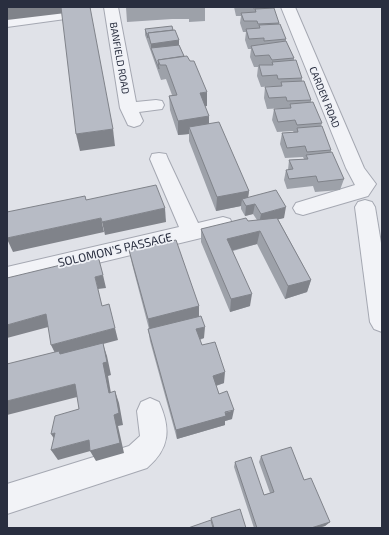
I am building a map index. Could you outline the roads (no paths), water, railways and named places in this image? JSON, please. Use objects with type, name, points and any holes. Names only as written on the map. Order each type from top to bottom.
[{"type":"street","name":"BANFIELD ROAD","points":[[111,7],[132,115],[156,105]]},
{"type":"street","name":"CARDEN ROAD","points":[[288,7],[354,168],[359,177],[374,184]]},
{"type":"street","points":[[7,23],[82,13]]},
{"type":"street","points":[[158,159],[192,232]]},
{"type":"street","points":[[303,208],[361,191],[374,184]]},
{"type":"street","points":[[365,207],[382,322]]},
{"type":"street","name":"SOLOMON'S PASSAGE","points":[[7,276],[223,225]]},
{"type":"street","points":[[7,499],[137,458],[150,448],[156,432],[150,412]]}]
